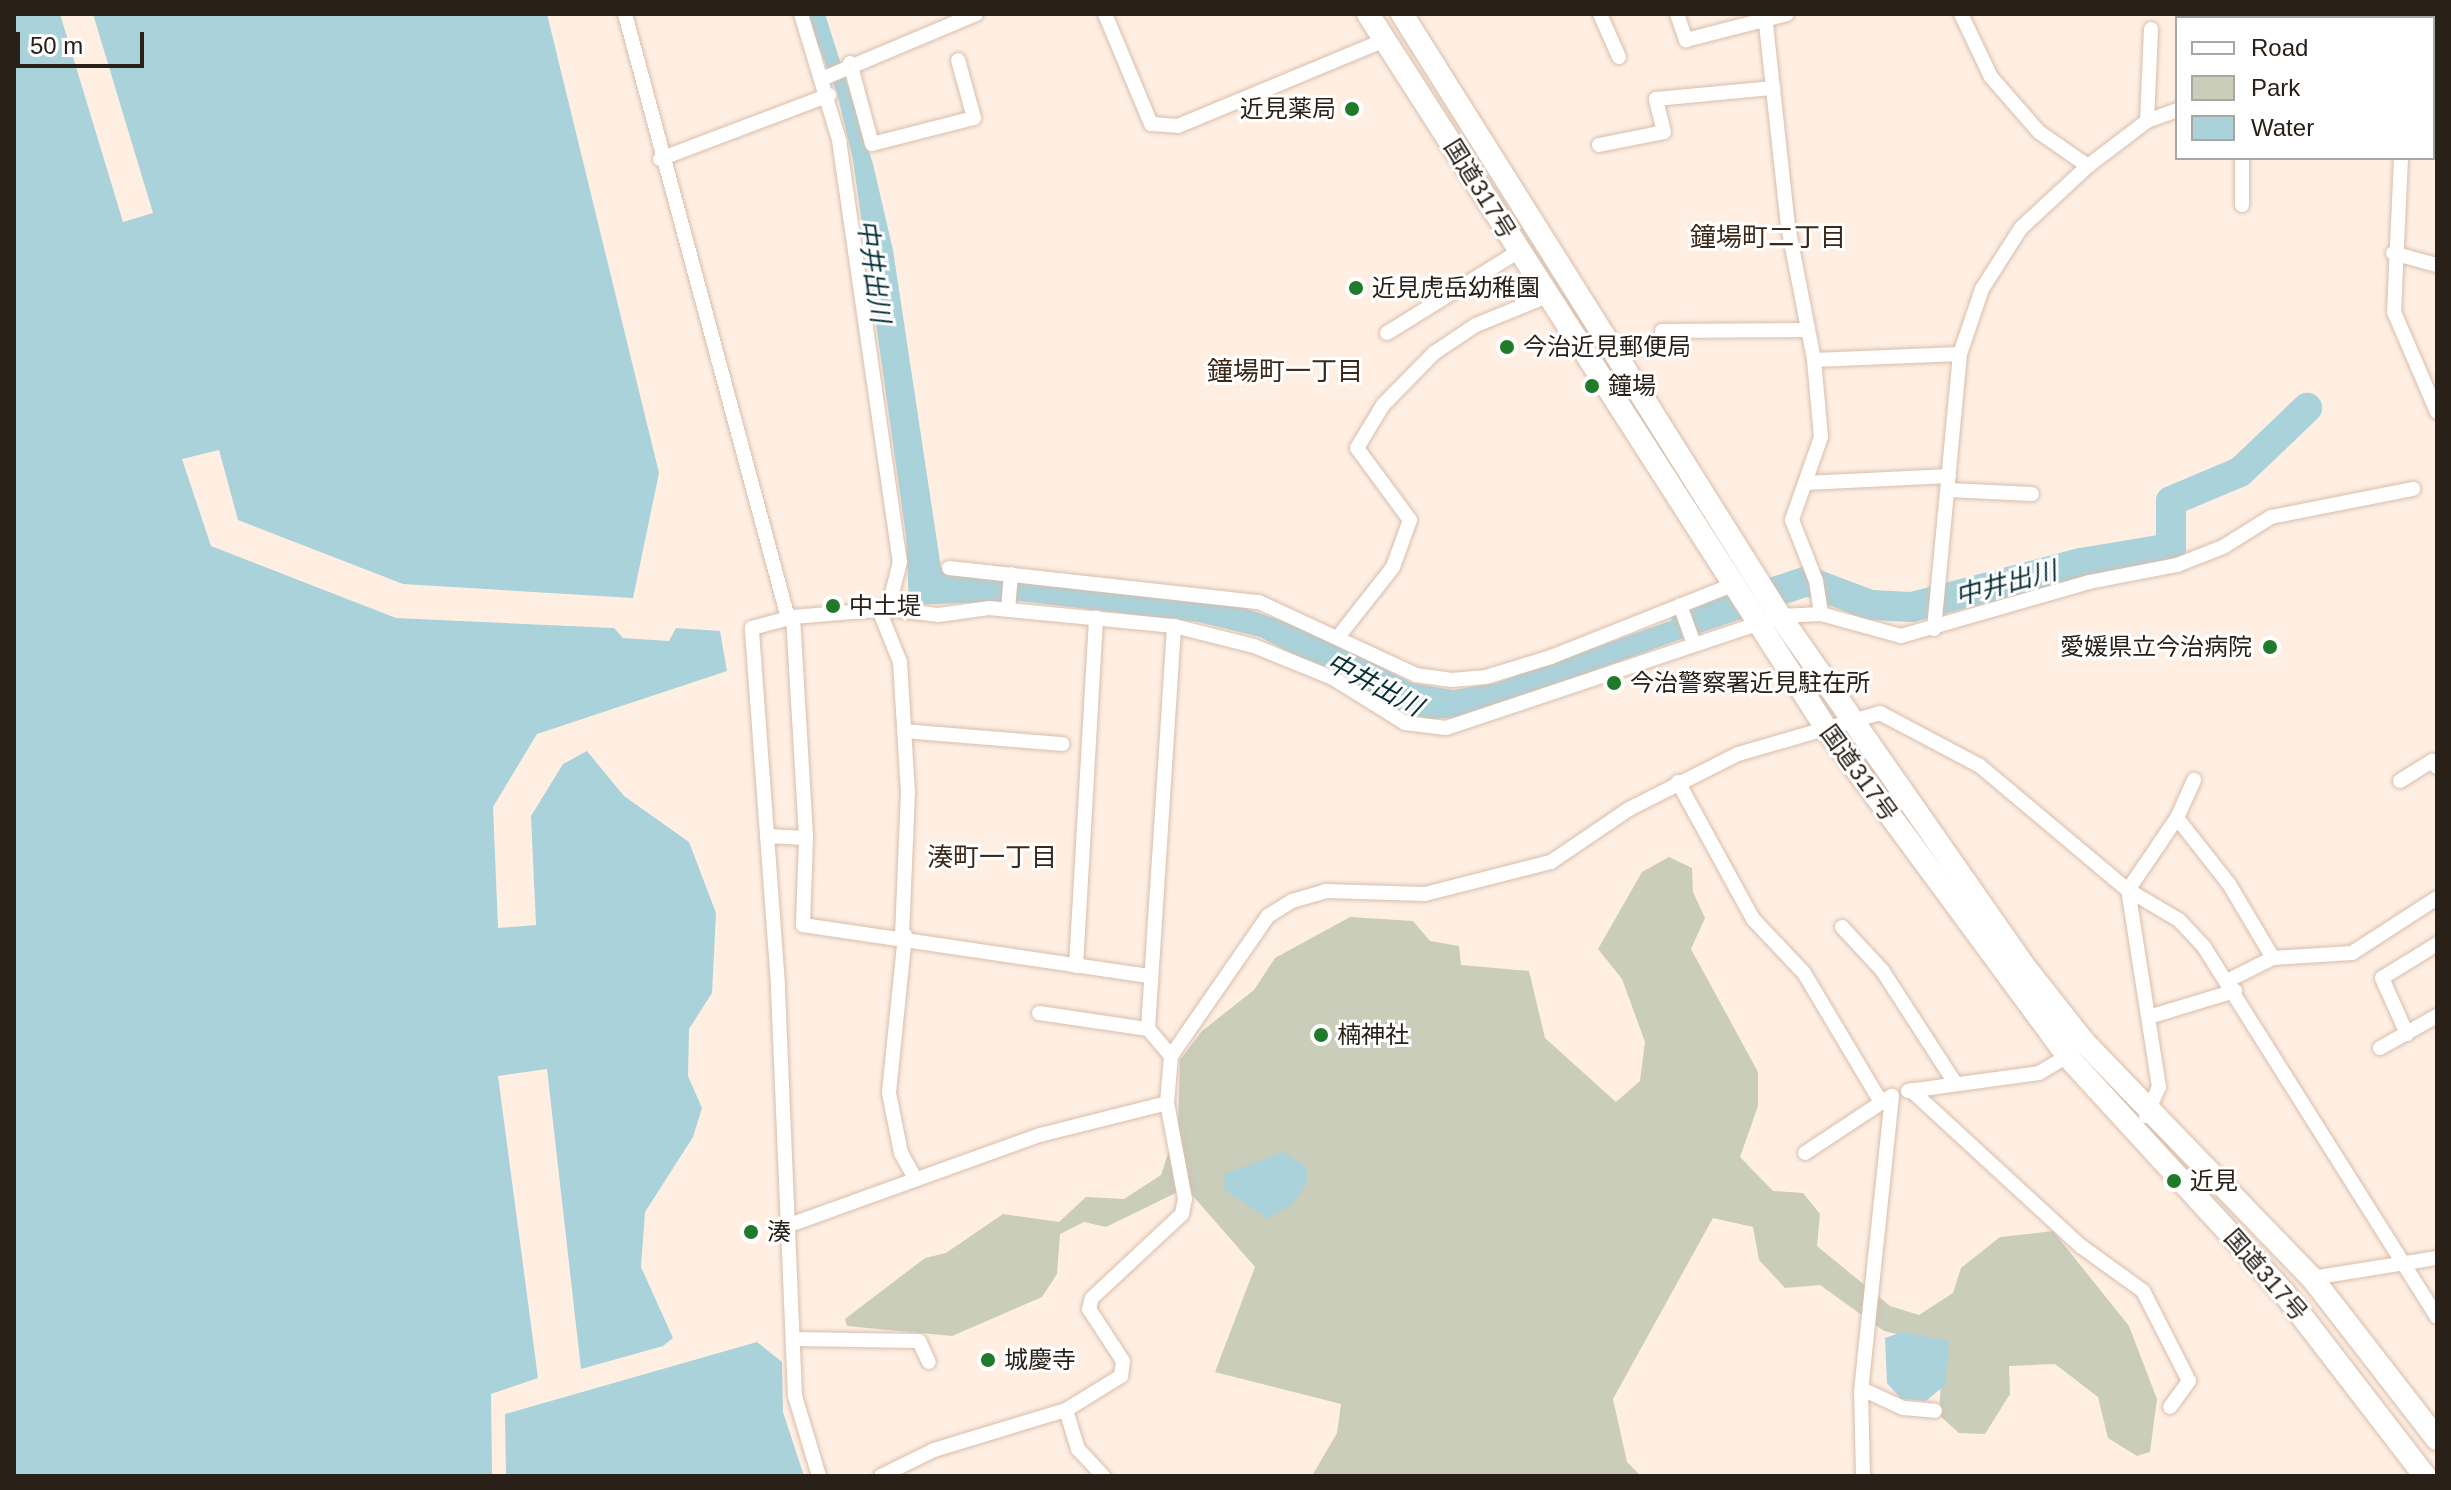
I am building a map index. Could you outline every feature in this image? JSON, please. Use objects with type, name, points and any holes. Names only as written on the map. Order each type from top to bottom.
[{"type":"highway","name":"国道317号","points":[[1368,14],[1757,625],[1828,731],[2132,1124],[2284,1293],[2415,1473]]},
{"type":"highway","name":"国道317号","points":[[1402,14],[1780,616],[2076,1050],[2152,1112],[2312,1278],[2437,1439]]},
{"type":"street","points":[[625,14],[660,159],[691,242],[790,617],[806,838],[803,925],[904,935],[1150,976]]},
{"type":"street","points":[[801,14],[837,70],[872,144],[974,118],[958,60]]},
{"type":"street","points":[[914,1176],[901,1153],[889,1093],[904,935],[904,731],[900,662],[884,610],[900,562],[829,95],[837,70],[945,20],[976,14]]},
{"type":"street","points":[[1105,14],[1151,124],[1178,126],[1385,40]]},
{"type":"street","points":[[1600,14],[1619,57]]},
{"type":"street","points":[[1677,14],[1686,40],[1766,24],[1786,14]]},
{"type":"street","points":[[1961,14],[1991,77],[2039,132],[2088,166]]},
{"type":"street","points":[[1766,24],[1788,226],[1814,360],[1821,437],[1792,520],[1816,581],[1821,614]]},
{"type":"street","points":[[2147,121],[2151,29]]},
{"type":"street","points":[[1599,145],[1664,132],[1656,99],[1773,88]]},
{"type":"street","points":[[660,159],[829,95]]},
{"type":"street","points":[[1934,629],[1960,354],[1982,289],[2021,228],[2088,166],[2147,121],[2175,111]]},
{"type":"street","points":[[2242,160],[2242,205]]},
{"type":"street","points":[[2401,160],[2393,253],[2400,334],[2437,412]]},
{"type":"street","points":[[1387,333],[1519,251]]},
{"type":"street","points":[[2393,253],[2437,265]]},
{"type":"street","points":[[1338,637],[1393,567],[1410,520],[1357,448],[1383,405],[1434,353],[1476,325],[1547,296]]},
{"type":"street","points":[[1662,331],[1808,330]]},
{"type":"street","points":[[1814,360],[1960,354]]},
{"type":"street","points":[[1806,483],[1949,483],[2032,494]]},
{"type":"street","points":[[819,1476],[795,1396],[794,1339],[784,1227],[767,836],[752,628],[790,617],[884,610],[938,615],[1008,609],[1174,626],[1254,646],[1333,678],[1424,729],[1467,722],[1780,616],[1821,614],[1901,636],[2089,582],[2177,565],[2223,547],[2271,517],[2413,489]]},
{"type":"street","points":[[949,568],[1259,602],[1416,675],[1486,677],[1732,585]]},
{"type":"street","points":[[1008,609],[1010,575]]},
{"type":"street","points":[[1681,606],[1694,643]]},
{"type":"street","points":[[1076,966],[1096,618]]},
{"type":"street","points":[[1148,1029],[1174,626]]},
{"type":"street","points":[[881,1476],[934,1450],[1066,1410],[1121,1376],[1123,1361],[1089,1309],[1092,1298],[1182,1214],[1185,1199],[1167,1103],[1171,1056],[1268,916],[1292,901],[1326,891],[1425,894],[1551,862],[1678,782],[1738,754],[1828,731],[1880,713],[1980,766],[2128,890],[2179,920],[2232,985],[2437,1317]]},
{"type":"street","points":[[904,731],[1062,744]]},
{"type":"street","points":[[2400,781],[2432,761],[2437,767]]},
{"type":"street","points":[[2132,1124],[2152,1112],[2159,1087],[2152,1016],[2128,890],[2177,818],[2194,780]]},
{"type":"street","points":[[1678,782],[1753,919],[1804,973],[1887,1099],[1862,1389],[1863,1476]]},
{"type":"street","points":[[2177,818],[2229,884],[2273,958]]},
{"type":"street","points":[[767,836],[806,838]]},
{"type":"street","points":[[2152,1016],[2232,985],[2273,958],[2352,953],[2437,898]]},
{"type":"street","points":[[1842,927],[1882,970],[1955,1083]]},
{"type":"street","points":[[2407,1034],[2382,978],[2437,944]]},
{"type":"street","points":[[1039,1013],[1148,1029],[1171,1056]]},
{"type":"street","points":[[2380,1048],[2437,1016]]},
{"type":"street","points":[[1805,1153],[1887,1099],[1911,1090],[2039,1073],[2076,1050]]},
{"type":"street","points":[[1911,1090],[2082,1247],[2143,1291],[2189,1381],[2170,1407]]},
{"type":"street","points":[[784,1227],[914,1176],[1167,1103]]},
{"type":"street","points":[[2312,1278],[2403,1266],[2437,1258]]},
{"type":"street","points":[[794,1339],[919,1341],[929,1362]]},
{"type":"street","points":[[1862,1389],[1903,1408],[1935,1411]]},
{"type":"street","points":[[1066,1410],[1078,1449],[1103,1476]]},
{"type":"green space","points":[[1669,857],[1692,868],[1693,892],[1705,918],[1691,949],[1758,1072],[1758,1106],[1740,1157],[1773,1191],[1803,1193],[1820,1214],[1817,1246],[1890,1306],[1919,1315],[1953,1293],[1961,1268],[2000,1237],[2053,1231],[2129,1326],[2157,1399],[2150,1452],[2137,1456],[2108,1438],[2098,1397],[2055,1364],[2009,1366],[2010,1394],[1985,1434],[1959,1433],[1939,1415],[1943,1345],[1884,1331],[1820,1285],[1785,1288],[1759,1260],[1753,1227],[1713,1218],[1613,1399],[1627,1462],[1641,1476],[1312,1476],[1337,1433],[1341,1404],[1215,1372],[1255,1267],[1186,1188],[1106,1227],[1084,1222],[1060,1234],[1057,1274],[1042,1297],[952,1336],[847,1326],[845,1319],[925,1258],[946,1253],[1003,1214],[1059,1222],[1086,1197],[1124,1199],[1161,1175],[1178,1124],[1180,1060],[1202,1031],[1254,990],[1275,958],[1350,917],[1413,921],[1430,941],[1459,946],[1461,965],[1529,971],[1545,1038],[1616,1102],[1640,1081],[1645,1042],[1622,979],[1598,949],[1642,872]]},
{"type":"water","points":[[14,14],[60,14],[123,222],[153,213],[93,14],[547,14],[659,473],[633,598],[403,584],[238,520],[219,450],[182,459],[211,546],[396,618],[614,628],[623,638],[669,641],[676,628],[720,631],[727,671],[537,734],[493,807],[498,928],[536,925],[531,816],[563,764],[587,751],[624,796],[689,842],[716,913],[712,993],[689,1029],[688,1076],[702,1108],[693,1137],[645,1212],[641,1267],[673,1338],[663,1346],[581,1369],[547,1069],[498,1076],[538,1378],[491,1394],[492,1476],[14,1476]]},
{"type":"water","points":[[806,14],[825,14],[873,164],[893,250],[941,568],[1233,604],[1308,630],[1412,683],[1453,690],[1496,683],[1720,603],[1728,622],[1466,717],[1430,719],[1403,712],[1260,637],[1198,622],[1019,601],[909,605],[906,536],[853,160],[837,93]]},
{"type":"water","points":[[1284,1152],[1306,1167],[1307,1183],[1292,1204],[1268,1219],[1224,1189],[1225,1174]]},
{"type":"water","points":[[1902,1332],[1949,1341],[1945,1385],[1926,1401],[1901,1399],[1887,1383],[1885,1338]]},
{"type":"water","points":[[757,1342],[782,1362],[783,1412],[804,1476],[506,1476],[505,1414]]},
{"type":"waterway","name":"中井出川","points":[[1686,622],[1807,581],[1871,605],[1912,607],[2081,563],[2171,548],[2171,501],[2240,472],[2307,408]]},
{"type":"place","name":"近見薬局","points":[[1352,109]]},
{"type":"place","name":"近見虎岳幼稚園","points":[[1356,288]]},
{"type":"place","name":"今治近見郵便局","points":[[1507,347]]},
{"type":"place","name":"鐘場","points":[[1592,386]]},
{"type":"place","name":"中土堤","points":[[833,606]]},
{"type":"place","name":"愛媛県立今治病院","points":[[2270,647]]},
{"type":"place","name":"今治警察署近見駐在所","points":[[1614,683]]},
{"type":"place","name":"楠神社","points":[[1321,1035]]},
{"type":"place","name":"近見","points":[[2174,1181]]},
{"type":"place","name":"湊","points":[[751,1232]]},
{"type":"place","name":"城慶寺","points":[[988,1360]]},
{"type":"district","name":"鐘場町二丁目","points":[[1768,238]]},
{"type":"district","name":"鐘場町一丁目","points":[[1285,372]]},
{"type":"district","name":"湊町一丁目","points":[[992,858]]}]
